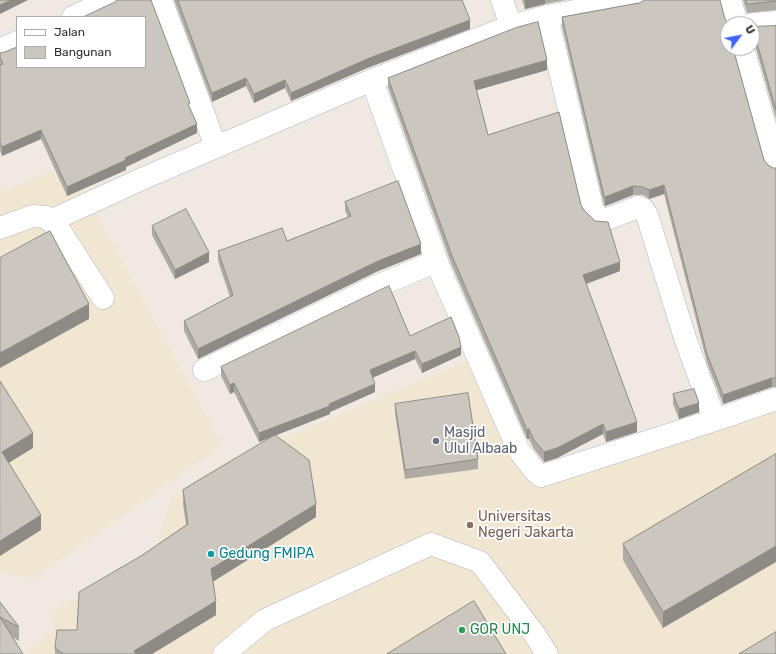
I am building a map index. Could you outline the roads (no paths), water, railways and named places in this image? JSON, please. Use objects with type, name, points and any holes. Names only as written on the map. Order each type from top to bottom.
[{"type":"street","points":[[75,16],[110,0]]},
{"type":"street","points":[[161,0],[216,147]]},
{"type":"street","points":[[502,0],[511,26]]},
{"type":"street","points":[[50,221],[144,178],[372,80],[511,26],[547,16],[637,0]]},
{"type":"street","points":[[730,0],[735,16]]},
{"type":"street","points":[[547,16],[593,211],[600,219],[607,219],[638,207],[648,215],[685,338],[715,420]]},
{"type":"street","points":[[760,23],[776,22]]},
{"type":"street","points":[[0,50],[16,42]]},
{"type":"street","points":[[746,56],[776,162]]},
{"type":"street","points":[[372,80],[437,261],[518,449],[535,472],[541,476],[776,399]]},
{"type":"street","points":[[0,228],[33,216],[46,217],[58,228],[103,298]]},
{"type":"street","points":[[204,370],[375,287],[437,261]]},
{"type":"street","points":[[224,654],[265,620],[431,544],[480,562],[535,635],[547,654]]},
{"type":"place","name":"Masjid Ulul Albaab","points":[[436,441]]},
{"type":"place","name":"Universitas Negeri Jakarta","points":[[470,525]]},
{"type":"place","name":"Gedung FMIPA","points":[[211,554]]},
{"type":"place","name":"GOR UNJ","points":[[462,630]]}]
